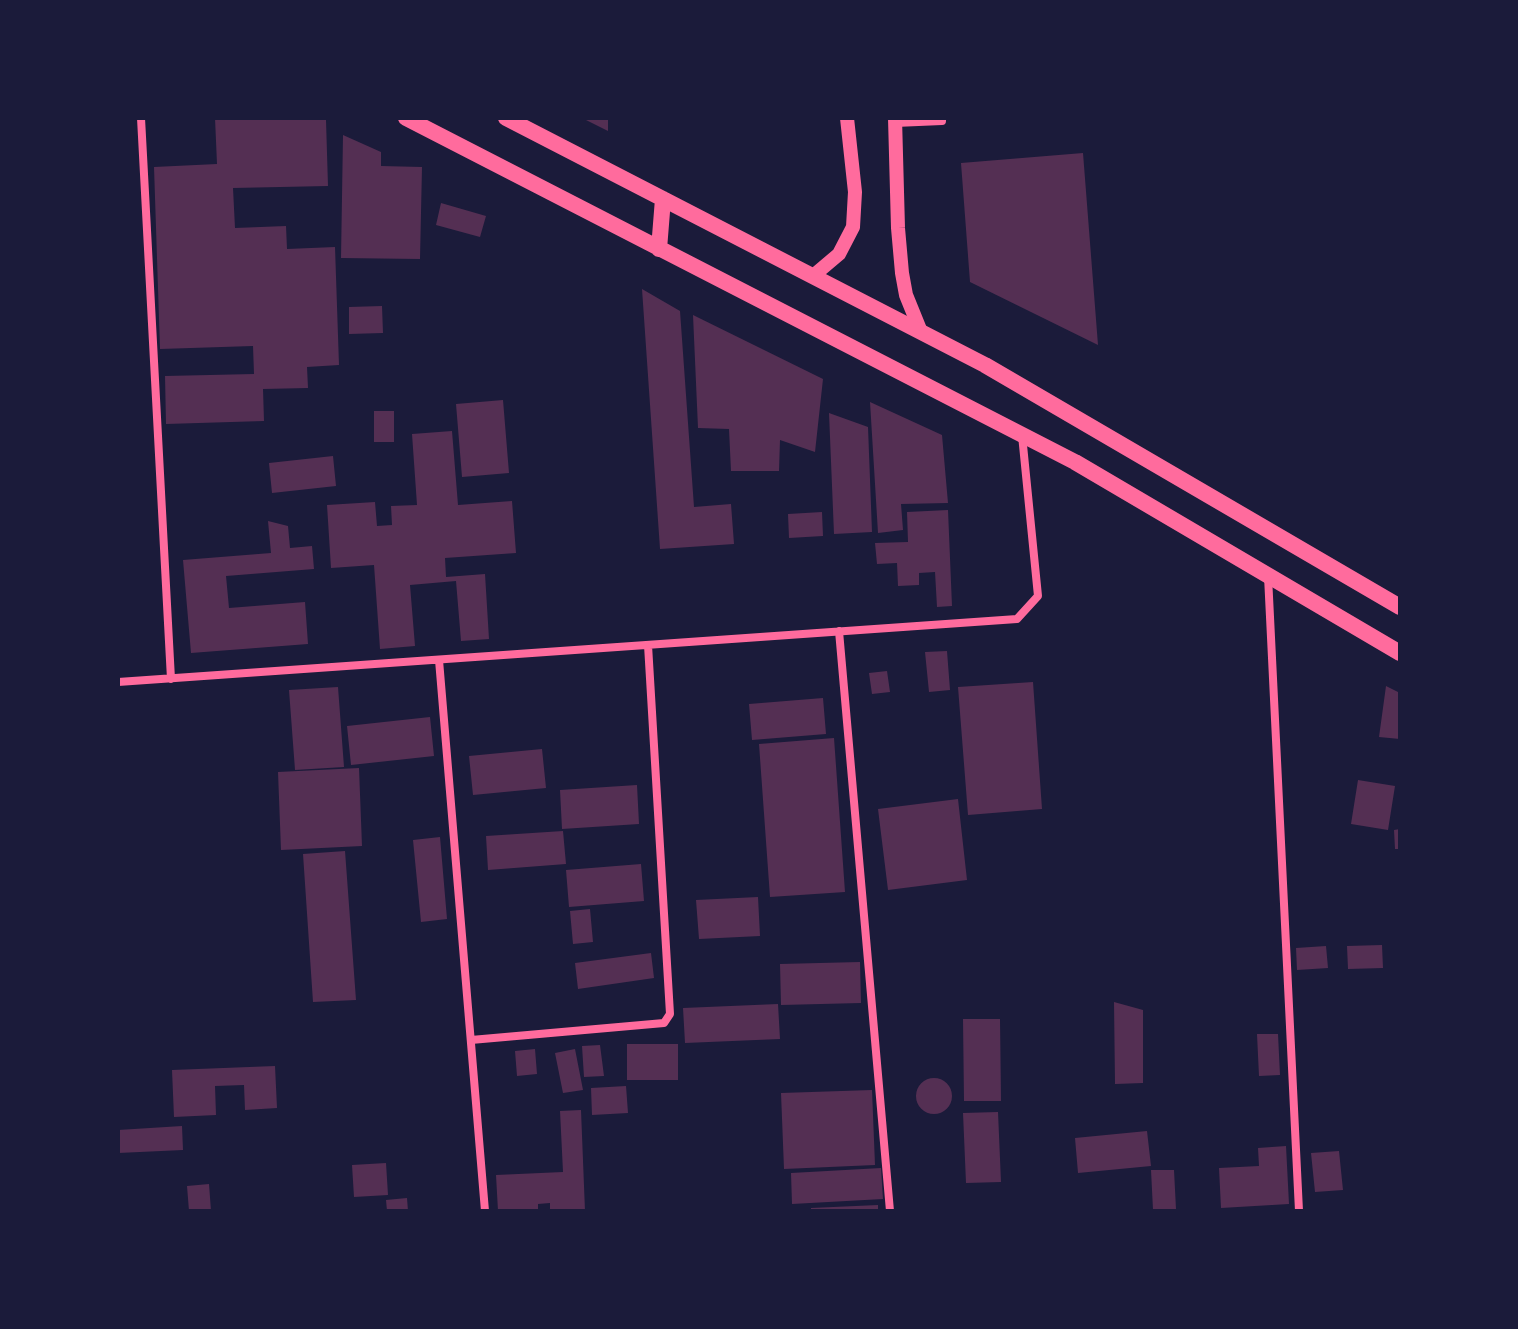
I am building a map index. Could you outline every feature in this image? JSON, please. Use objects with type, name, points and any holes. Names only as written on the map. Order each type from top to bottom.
[{"type":"main road","points":[[406,118],[1022,434],[1400,653]]},
{"type":"main road","points":[[506,118],[985,365],[1400,607]]},
{"type":"main road","points":[[659,249],[663,199]]},
{"type":"street","points":[[141,118],[171,679]]},
{"type":"street","points":[[813,276],[839,254],[853,227],[855,192],[847,118]]},
{"type":"street","points":[[921,332],[906,295],[902,273],[895,121],[942,121],[942,118]]},
{"type":"street","points":[[118,682],[1017,619],[1038,596],[1022,434]]},
{"type":"street","points":[[1268,576],[1299,1211]]},
{"type":"street","points":[[839,631],[890,1211]]},
{"type":"street","points":[[471,1040],[664,1023],[670,1014],[648,645]]},
{"type":"street","points":[[439,660],[485,1211]]},
{"type":"building","points":[[215,118],[326,120],[328,186],[233,188],[235,228],[286,226],[287,249],[335,247],[339,365],[307,367],[308,388],[263,389],[264,421],[166,424],[165,376],[254,374],[253,346],[160,349],[154,167],[217,164]]},
{"type":"building","points":[[582,118],[608,118],[608,131]]},
{"type":"building","points":[[343,135],[381,152],[381,166],[422,167],[420,259],[341,258]]},
{"type":"building","points":[[1083,153],[1098,345],[970,282],[961,163]]},
{"type":"building","points":[[441,203],[486,216],[480,237],[436,225]]},
{"type":"building","points":[[642,289],[680,311],[694,507],[731,504],[734,544],[660,549]]},
{"type":"building","points":[[382,306],[383,333],[349,334],[349,307]]},
{"type":"building","points":[[693,315],[823,379],[815,452],[780,440],[779,471],[731,471],[729,429],[698,428]]},
{"type":"building","points":[[503,400],[509,473],[462,477],[456,404]]},
{"type":"building","points":[[870,402],[942,435],[948,503],[901,504],[903,530],[878,533]]},
{"type":"building","points":[[374,411],[394,411],[394,442],[374,442]]},
{"type":"building","points":[[829,413],[868,427],[872,532],[834,534]]},
{"type":"building","points":[[452,431],[458,505],[512,501],[516,553],[445,558],[446,577],[485,574],[489,639],[461,641],[456,581],[410,585],[415,646],[380,649],[374,565],[331,568],[327,505],[375,502],[377,526],[392,525],[391,506],[417,505],[412,434]]},
{"type":"building","points":[[333,456],[336,486],[272,493],[269,463]]},
{"type":"building","points":[[948,510],[952,606],[937,607],[935,572],[919,573],[919,585],[898,586],[897,563],[877,564],[875,543],[908,542],[907,512]]},
{"type":"building","points":[[822,512],[823,536],[789,538],[788,514]]},
{"type":"building","points":[[268,521],[288,526],[290,548],[312,546],[314,569],[226,576],[229,608],[305,602],[308,644],[191,653],[183,560],[271,553]]},
{"type":"building","points":[[947,651],[950,690],[929,692],[925,652]]},
{"type":"building","points":[[887,671],[890,692],[872,694],[869,673]]},
{"type":"building","points":[[1033,682],[1042,809],[968,815],[958,687]]},
{"type":"building","points":[[1386,686],[1400,693],[1400,739],[1379,737]]},
{"type":"building","points":[[338,687],[344,767],[295,770],[289,690]]},
{"type":"building","points":[[823,698],[826,734],[752,740],[749,704]]},
{"type":"building","points":[[430,717],[434,756],[351,765],[347,726]]},
{"type":"building","points":[[834,738],[845,892],[770,897],[759,744]]},
{"type":"building","points":[[542,749],[546,788],[473,795],[469,756]]},
{"type":"building","points":[[359,768],[362,846],[281,850],[278,772]]},
{"type":"building","points":[[1358,780],[1395,786],[1388,830],[1351,824]]},
{"type":"building","points":[[637,785],[639,824],[562,829],[560,790]]},
{"type":"building","points":[[958,799],[967,880],[888,890],[878,809]]},
{"type":"building","points":[[1400,829],[1400,849],[1395,849],[1394,830]]},
{"type":"building","points":[[563,831],[566,864],[488,870],[486,836]]},
{"type":"building","points":[[440,837],[447,919],[421,922],[413,840]]},
{"type":"building","points":[[345,851],[356,1000],[313,1002],[303,854]]},
{"type":"building","points":[[641,864],[644,901],[569,907],[566,870]]},
{"type":"building","points":[[758,897],[760,936],[699,939],[696,900]]},
{"type":"building","points":[[590,909],[593,942],[573,944],[570,911]]},
{"type":"building","points":[[1382,945],[1383,968],[1348,969],[1347,946]]},
{"type":"building","points":[[1326,946],[1328,968],[1297,970],[1296,948]]},
{"type":"building","points":[[651,953],[654,978],[578,989],[575,963]]},
{"type":"building","points":[[860,962],[861,1003],[781,1005],[780,964]]},
{"type":"building","points":[[1114,1002],[1143,1010],[1143,1083],[1115,1084]]},
{"type":"building","points":[[778,1004],[780,1039],[685,1043],[683,1008]]},
{"type":"building","points":[[963,1019],[1000,1019],[1001,1101],[964,1101]]},
{"type":"building","points":[[1257,1034],[1278,1034],[1280,1075],[1259,1076]]},
{"type":"building","points":[[627,1044],[678,1044],[678,1080],[627,1080]]},
{"type":"building","points":[[600,1045],[604,1076],[584,1077],[582,1046]]},
{"type":"building","points":[[535,1049],[537,1074],[517,1076],[515,1051]]},
{"type":"building","points":[[575,1049],[583,1090],[563,1093],[555,1053]]},
{"type":"building","points":[[275,1066],[277,1108],[245,1110],[244,1085],[215,1086],[216,1115],[174,1117],[172,1070]]},
{"type":"building","points":[[934,1078],[947,1083],[952,1096],[947,1109],[934,1114],[921,1109],[916,1096],[921,1083]]},
{"type":"building","points":[[626,1086],[628,1113],[592,1115],[591,1088]]},
{"type":"building","points":[[872,1090],[875,1165],[784,1169],[781,1093]]},
{"type":"building","points":[[581,1110],[585,1211],[550,1211],[550,1203],[538,1204],[538,1211],[498,1211],[496,1175],[563,1172],[560,1111]]},
{"type":"building","points":[[998,1112],[1001,1182],[966,1183],[963,1113]]},
{"type":"building","points":[[182,1126],[183,1150],[118,1153],[118,1130]]},
{"type":"building","points":[[1147,1131],[1151,1166],[1078,1173],[1075,1138]]},
{"type":"building","points":[[1286,1146],[1289,1204],[1221,1208],[1219,1168],[1259,1166],[1258,1148]]},
{"type":"building","points":[[1339,1151],[1343,1190],[1315,1192],[1311,1153]]},
{"type":"building","points":[[386,1163],[388,1195],[354,1197],[352,1165]]},
{"type":"building","points":[[881,1168],[883,1199],[792,1204],[791,1173]]},
{"type":"building","points":[[1151,1170],[1174,1170],[1176,1209],[1153,1210]]},
{"type":"building","points":[[209,1184],[211,1211],[189,1211],[187,1186]]},
{"type":"building","points":[[407,1198],[408,1211],[387,1211],[386,1200]]},
{"type":"building","points":[[878,1205],[878,1211],[811,1211],[811,1208]]}]
